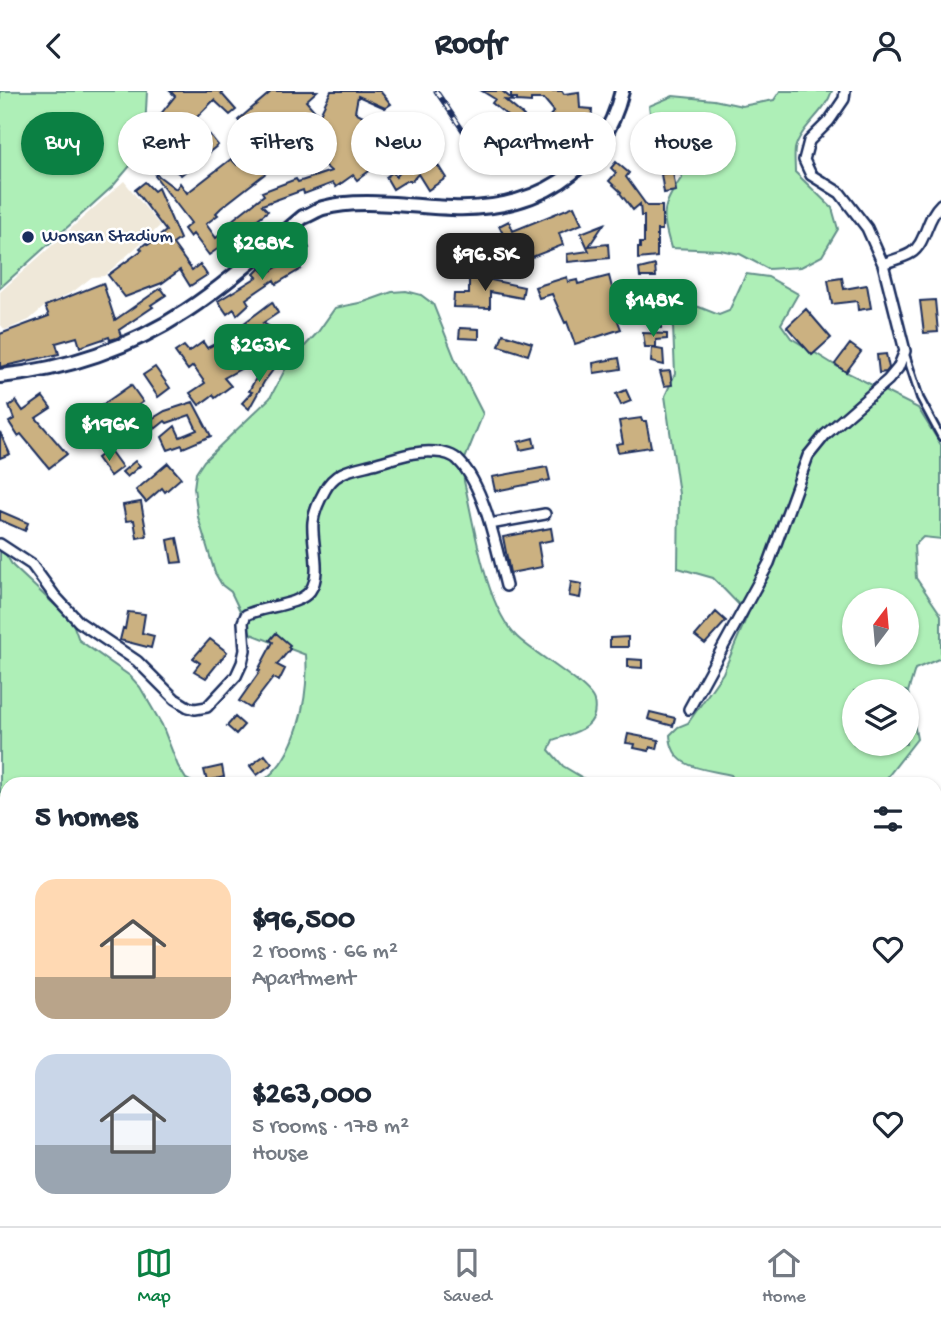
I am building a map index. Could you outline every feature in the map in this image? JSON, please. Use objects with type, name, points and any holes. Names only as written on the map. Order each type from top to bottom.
[{"type":"street","points":[[0,376],[24,374],[76,361],[142,336],[187,311],[303,218],[323,208],[357,204],[478,208],[517,201],[543,191],[584,164],[597,149],[612,122],[622,91]]},
{"type":"street","points":[[690,709],[769,563],[808,456],[825,435],[888,380],[898,368],[905,351],[883,264],[867,228],[839,193],[811,175],[804,160],[809,141],[829,121],[844,99],[845,91]]},
{"type":"street","points":[[883,264],[911,253],[919,245],[933,212],[941,204]]},
{"type":"street","points":[[0,544],[32,565],[54,595],[79,622],[137,661],[181,705],[195,709],[207,707],[215,701],[236,675],[242,663],[243,622],[246,615],[302,598],[312,589],[315,577],[313,523],[316,510],[325,489],[344,471],[425,452],[444,453],[459,460],[467,471],[490,524],[506,586]]},
{"type":"street","points":[[490,524],[545,514]]},
{"type":"lane","points":[[905,351],[920,398],[941,437]]},
{"type":"shaded area","points":[[124,181],[160,226],[104,276],[92,277],[74,291],[45,306],[29,320],[5,330],[0,324],[0,292]]},
{"type":"green space","name":"Wonsan Stadium","points":[[0,91],[147,91],[146,112],[118,112],[118,175],[122,175],[0,288]]},
{"type":"green space","points":[[780,91],[832,91],[829,99],[802,134],[795,152],[795,172],[832,208],[838,229],[822,256],[801,267],[768,269],[740,254],[720,250],[671,248],[665,211],[681,175],[736,175],[736,112],[650,112],[649,106],[673,96],[742,106],[774,100]]},
{"type":"green space","points":[[746,274],[768,277],[798,294],[781,324],[791,338],[846,372],[918,408],[941,445],[941,539],[923,537],[914,546],[916,578],[941,615],[941,658],[915,669],[912,679],[842,679],[842,756],[904,756],[887,777],[732,777],[683,761],[672,746],[670,735],[678,727],[688,723],[723,673],[748,614],[713,578],[678,568],[679,494],[665,396],[675,374],[672,302],[699,307],[719,315],[729,311]]},
{"type":"green space","points":[[406,291],[421,295],[433,304],[455,359],[483,414],[463,464],[464,481],[482,563],[497,606],[517,637],[583,687],[594,701],[595,711],[589,724],[583,729],[553,740],[549,750],[563,766],[581,777],[267,777],[282,760],[298,727],[305,689],[306,655],[251,634],[231,592],[222,585],[215,573],[198,517],[194,488],[196,473],[204,461],[270,398],[288,364],[318,332],[335,308],[392,292]]},
{"type":"green space","points":[[0,545],[13,566],[72,621],[79,640],[130,676],[140,687],[162,725],[185,777],[0,777]]},
{"type":"building","points":[[170,91],[223,91],[221,93],[236,110],[227,112],[214,100],[202,112],[162,112],[175,96]]},
{"type":"building","points":[[272,91],[317,91],[306,101],[316,112],[247,112]]},
{"type":"building","points":[[331,91],[380,91],[391,104],[385,108],[358,96],[355,112],[351,112],[353,175],[336,187],[333,183],[304,194],[303,190],[262,205],[268,211],[238,234],[244,240],[236,248],[229,241],[209,255],[193,234],[190,237],[184,229],[191,223],[155,176],[176,189],[180,183],[187,193],[227,162],[227,175],[263,175],[221,208],[216,213],[218,215],[206,224],[216,238],[233,224],[231,221],[264,195],[262,192],[296,179],[298,182],[319,175],[337,175],[337,112],[321,112]]},
{"type":"building","points":[[482,91],[502,91],[514,101],[505,100],[519,112],[503,112],[492,103],[495,99]]},
{"type":"building","points":[[511,91],[562,91],[564,94],[579,92],[580,108],[592,109],[592,112],[553,112],[544,99],[531,99],[531,102],[511,98]]},
{"type":"building","points":[[616,162],[629,173],[626,177],[647,206],[662,206],[662,230],[657,230],[657,257],[638,259],[638,248],[640,243],[644,243],[644,216],[641,216],[640,204],[633,210],[621,192],[609,181],[616,175]]},
{"type":"building","points":[[417,175],[412,181],[406,181],[393,189],[386,177]]},
{"type":"building","points":[[419,175],[444,175],[446,178],[428,190]]},
{"type":"building","points":[[661,175],[673,175],[676,191],[664,193]]},
{"type":"building","points":[[145,182],[154,191],[158,188],[180,239],[173,244],[192,270],[200,264],[207,275],[190,286],[180,270],[162,283],[125,297],[108,275],[142,250],[140,248],[146,243],[148,245],[166,231],[135,190]]},
{"type":"building","points":[[574,206],[582,224],[559,233],[563,245],[532,257],[526,241],[498,252],[495,243],[506,240],[499,226],[509,221],[513,231]]},
{"type":"building","points":[[604,224],[589,246],[608,244],[609,258],[568,262],[567,254],[589,251],[581,233]]},
{"type":"building","points":[[305,241],[309,248],[294,257],[301,269],[276,284],[274,280],[246,299],[249,304],[237,315],[234,309],[227,314],[218,301],[257,277],[254,274],[260,268],[266,274],[290,259],[286,252]]},
{"type":"building","points":[[655,265],[656,277],[640,277],[639,269]]},
{"type":"building","points":[[609,276],[617,307],[613,308],[621,329],[575,344],[552,294],[539,298],[535,287],[567,277],[568,282],[577,280],[578,284]]},
{"type":"building","points":[[469,278],[491,278],[524,287],[522,298],[490,292],[490,308],[453,307],[454,294],[469,294]]},
{"type":"building","points":[[842,278],[844,289],[867,285],[871,308],[858,310],[857,301],[832,304],[828,280]]},
{"type":"building","points":[[103,283],[115,320],[161,288],[166,295],[119,330],[121,336],[117,338],[110,340],[109,337],[80,347],[77,337],[56,343],[59,354],[0,367],[0,334],[49,316],[45,306]]},
{"type":"building","points":[[655,300],[664,301],[661,328],[651,327]]},
{"type":"building","points":[[935,300],[938,332],[924,333],[920,301]]},
{"type":"building","points":[[272,302],[278,313],[263,323],[270,327],[260,345],[238,332],[246,328],[243,324]]},
{"type":"building","points":[[806,309],[831,338],[812,355],[787,327]]},
{"type":"building","points":[[460,328],[479,329],[479,339],[459,338]]},
{"type":"building","points":[[237,333],[247,353],[237,359],[242,368],[224,378],[231,386],[215,398],[213,395],[199,405],[190,393],[205,383],[193,366],[188,370],[175,352],[184,346],[189,352],[203,342],[207,348]]},
{"type":"building","points":[[643,333],[667,334],[667,339],[656,340],[656,347],[645,347]]},
{"type":"building","points":[[503,334],[532,343],[528,355],[499,346]]},
{"type":"building","points":[[850,344],[861,352],[846,372],[835,364]]},
{"type":"building","points":[[652,348],[663,350],[664,365],[651,362]]},
{"type":"building","points":[[886,354],[889,368],[886,372],[879,373],[877,355]]},
{"type":"building","points":[[619,358],[621,369],[594,373],[593,363]]},
{"type":"building","points":[[269,361],[276,366],[249,409],[242,403],[252,392],[249,391],[256,378]]},
{"type":"building","points":[[155,367],[170,388],[158,397],[143,375]]},
{"type":"building","points":[[670,371],[672,385],[664,386],[660,372]]},
{"type":"building","points":[[131,385],[143,402],[86,441],[75,424]]},
{"type":"building","points":[[626,390],[631,401],[621,405],[616,394]]},
{"type":"building","points":[[43,397],[51,408],[36,418],[67,454],[49,468],[21,434],[18,436],[9,422],[14,419],[9,406],[16,401],[23,411]]},
{"type":"building","points":[[193,402],[211,436],[183,448],[182,445],[168,450],[162,437],[175,426],[180,437],[197,430],[190,415],[167,423],[165,421],[155,429],[150,420],[165,411]]},
{"type":"building","points":[[641,418],[646,421],[651,447],[618,452],[616,444],[623,443],[619,421]]},
{"type":"building","points":[[0,432],[10,454],[0,458]]},
{"type":"building","points":[[533,438],[535,447],[520,450],[518,442]]},
{"type":"building","points":[[109,449],[122,467],[110,476],[97,458]]},
{"type":"building","points":[[135,461],[140,466],[127,477],[122,472]]},
{"type":"building","points":[[168,463],[181,478],[165,492],[162,488],[146,502],[136,490]]},
{"type":"building","points":[[547,467],[550,480],[495,491],[492,477]]},
{"type":"building","points":[[141,502],[147,536],[137,538],[134,520],[126,521],[123,505]]},
{"type":"building","points":[[0,511],[28,523],[25,531],[0,520]]},
{"type":"building","points":[[551,528],[553,540],[538,543],[542,567],[510,573],[503,537]]},
{"type":"building","points":[[177,538],[182,562],[172,563],[168,540]]},
{"type":"building","points":[[571,582],[582,584],[580,598],[569,596]]},
{"type":"building","points":[[128,612],[145,614],[142,633],[154,636],[151,648],[120,640]]},
{"type":"building","points":[[716,612],[726,621],[705,644],[695,636]]},
{"type":"building","points":[[276,633],[290,645],[290,649],[277,665],[285,669],[279,681],[273,678],[250,708],[239,701],[260,671],[258,670],[273,642],[270,640]]},
{"type":"building","points":[[628,637],[628,647],[610,647],[610,638]]},
{"type":"building","points":[[210,639],[227,652],[206,678],[194,671],[200,663],[193,658]]},
{"type":"building","points":[[628,659],[642,660],[642,668],[628,667]]},
{"type":"building","points":[[650,712],[675,718],[673,726],[648,719]]},
{"type":"building","points":[[235,717],[244,725],[236,734],[227,726]]},
{"type":"building","points":[[628,734],[659,740],[657,749],[650,747],[649,751],[634,748],[635,744],[626,743]]},
{"type":"building","points":[[265,755],[272,764],[257,775],[250,766]]},
{"type":"building","points":[[222,766],[224,777],[206,777],[204,770]]},
{"type":"railway","points":[[436,91],[459,125]]},
{"type":"place","name":"Wonsan Stadium","points":[[28,237]]}]
